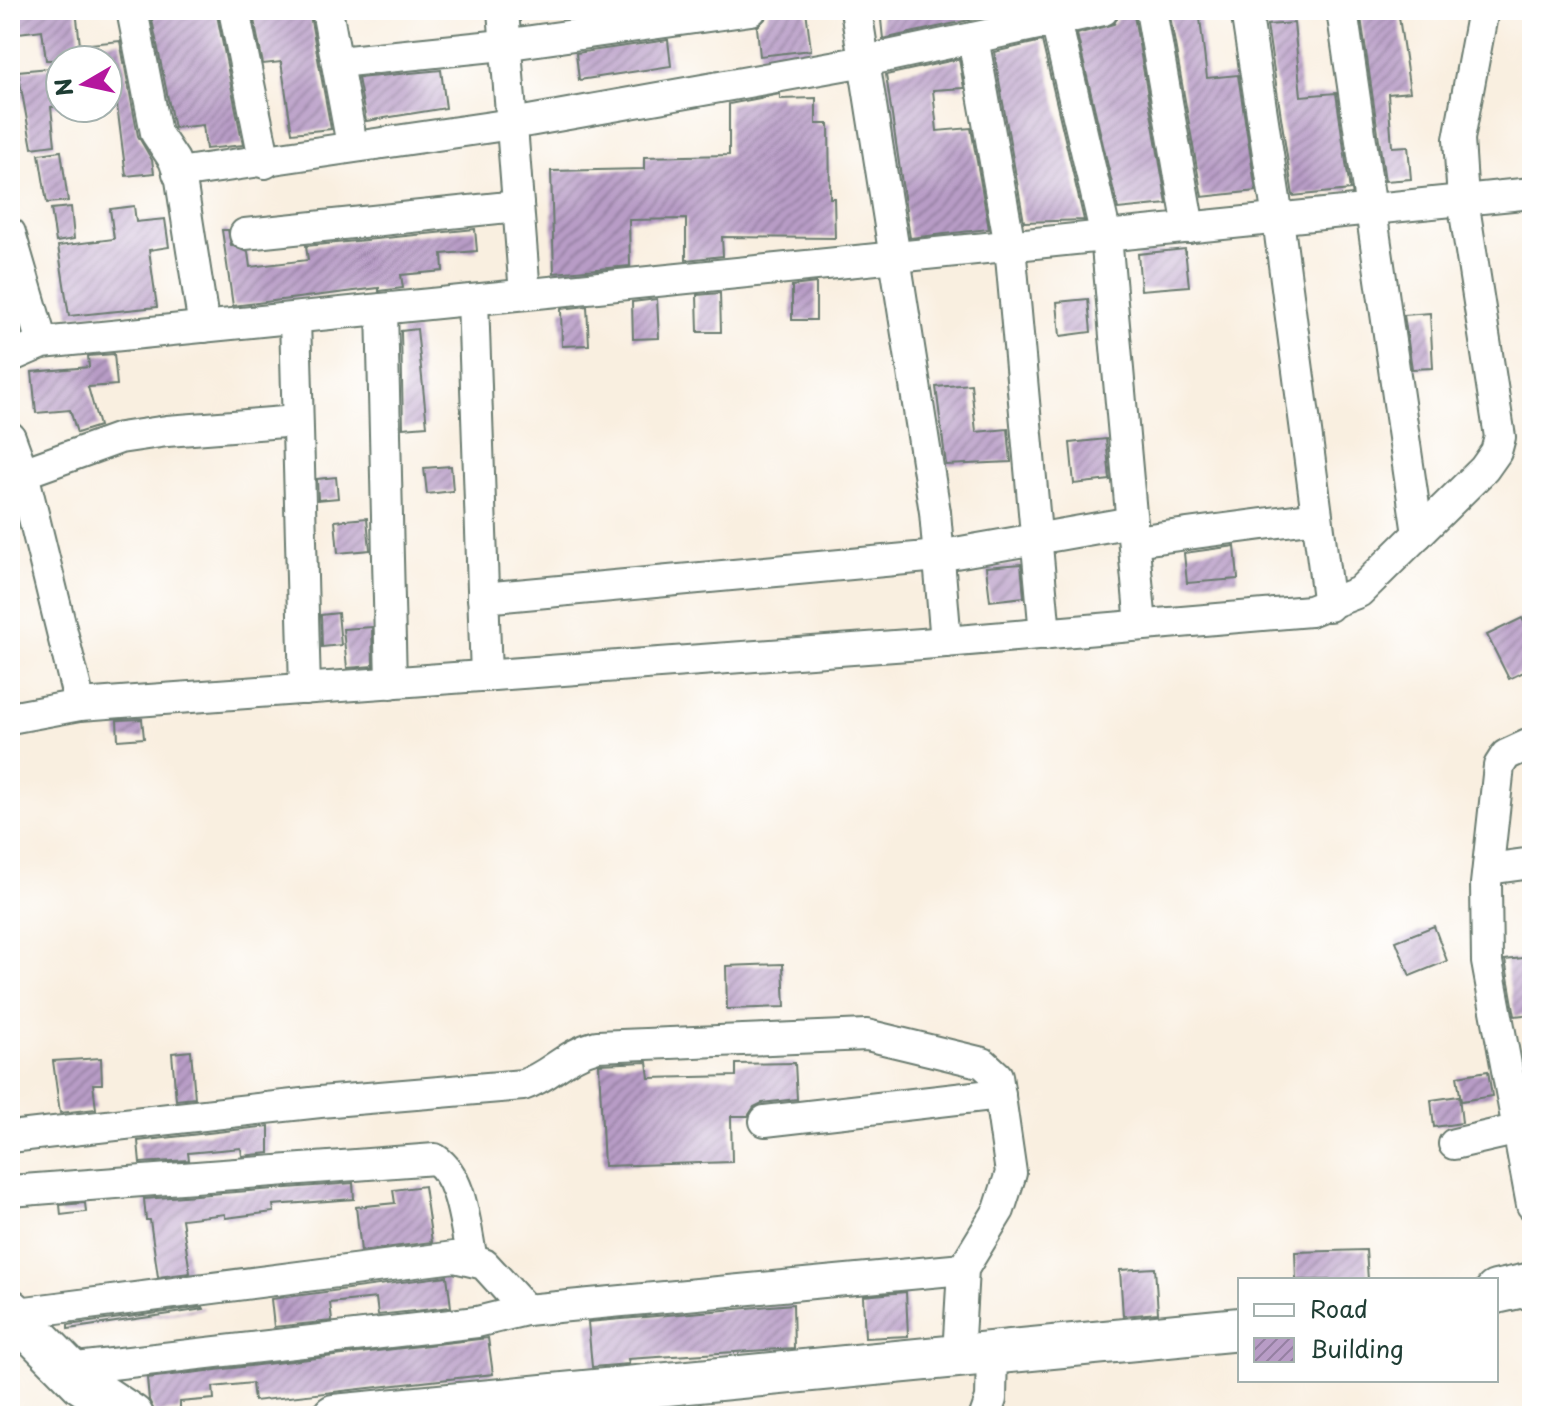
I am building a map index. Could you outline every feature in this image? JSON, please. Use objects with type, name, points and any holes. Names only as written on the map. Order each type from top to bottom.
[{"type":"street","points":[[132,10],[156,133],[178,173],[204,327]]},
{"type":"street","points":[[234,10],[265,163]]},
{"type":"street","points":[[327,10],[352,145]]},
{"type":"street","points":[[503,10],[503,45],[525,294]]},
{"type":"street","points":[[338,62],[503,45],[751,10]]},
{"type":"street","points":[[856,10],[896,257],[938,556],[946,642]]},
{"type":"street","points":[[178,173],[265,163],[352,145],[512,124],[865,61],[973,38],[1016,20],[1056,21],[1100,10]]},
{"type":"street","points":[[1151,10],[1189,228]]},
{"type":"street","points":[[1246,10],[1278,219],[1329,606]]},
{"type":"street","points":[[1342,10],[1418,534]]},
{"type":"street","points":[[10,718],[80,705],[946,642],[1310,611],[1359,592],[1484,469],[1496,452],[1500,437],[1463,200],[1459,139],[1483,10]]},
{"type":"street","points":[[1056,21],[1106,236],[1141,625]]},
{"type":"street","points":[[973,38],[1010,246],[1045,634]]},
{"type":"street","points":[[10,357],[42,343],[1532,193]]},
{"type":"street","points":[[245,234],[518,206]]},
{"type":"street","points":[[10,233],[42,343]]},
{"type":"street","points":[[473,300],[486,676]]},
{"type":"street","points":[[382,309],[391,683]]},
{"type":"street","points":[[295,318],[305,689]]},
{"type":"street","points":[[23,473],[120,438],[167,431],[297,421]]},
{"type":"street","points":[[10,437],[23,473],[80,705]]},
{"type":"street","points":[[483,598],[938,556],[1037,539],[1317,517]]},
{"type":"street","points":[[1532,743],[1506,755],[1499,766],[1488,869],[1487,962],[1525,1128],[1532,1205]]},
{"type":"street","points":[[1488,869],[1532,863]]},
{"type":"street","points":[[10,1137],[320,1102],[523,1085],[537,1081],[578,1051],[613,1045],[867,1035],[983,1063],[997,1076],[1009,1142],[1008,1190],[963,1269],[975,1353],[991,1399],[985,1416]]},
{"type":"street","points":[[765,1121],[1000,1094]]},
{"type":"street","points":[[1454,1144],[1525,1128]]},
{"type":"street","points":[[10,1191],[435,1159],[445,1165],[453,1178],[472,1259]]},
{"type":"street","points":[[11,1313],[454,1257],[472,1259],[495,1273],[526,1310]]},
{"type":"street","points":[[68,1369],[477,1322],[526,1310],[963,1269]]},
{"type":"street","points":[[1498,1292],[1532,1284]]},
{"type":"street","points":[[11,1313],[82,1383],[132,1416]]},
{"type":"street","points":[[334,1416],[589,1404],[975,1353],[1238,1329]]},
{"type":"building","points":[[10,10],[76,10],[80,44],[44,45],[42,30],[10,34]]},
{"type":"building","points":[[150,10],[216,10],[243,145],[206,149],[203,125],[174,128]]},
{"type":"building","points":[[252,10],[309,10],[331,129],[292,133],[281,62],[263,64]]},
{"type":"building","points":[[769,10],[806,10],[811,50],[760,56],[757,27],[767,17]]},
{"type":"building","points":[[880,10],[973,10],[974,19],[883,39]]},
{"type":"building","points":[[1121,10],[1133,10],[1167,204],[1118,209],[1077,34],[1114,24]]},
{"type":"building","points":[[1169,10],[1199,10],[1207,78],[1238,75],[1256,191],[1202,197]]},
{"type":"building","points":[[1398,10],[1410,92],[1388,94],[1392,147],[1408,146],[1411,179],[1385,181],[1360,11]]},
{"type":"building","points":[[1294,23],[1301,96],[1336,93],[1350,190],[1293,196],[1267,25]]},
{"type":"building","points":[[668,40],[671,66],[579,80],[576,53]]},
{"type":"building","points":[[120,41],[121,44],[90,44]]},
{"type":"building","points":[[1042,41],[1084,220],[1024,222],[994,52]]},
{"type":"building","points":[[959,59],[964,88],[933,90],[937,131],[971,128],[989,229],[910,238],[886,75]]},
{"type":"building","points":[[124,62],[138,136],[152,160],[154,173],[126,176],[119,124],[124,124]]},
{"type":"building","points":[[44,69],[44,124],[53,124],[55,145],[32,148],[18,71]]},
{"type":"building","points":[[441,70],[446,108],[366,121],[358,78]]},
{"type":"building","points":[[780,94],[780,99],[816,98],[816,124],[829,124],[830,198],[834,198],[835,238],[722,237],[723,256],[686,260],[686,219],[629,220],[630,266],[554,273],[551,171],[644,169],[644,157],[729,155],[729,104]]},
{"type":"building","points":[[61,151],[68,201],[47,203],[39,154]]},
{"type":"building","points":[[134,206],[136,222],[165,219],[169,247],[149,250],[157,307],[69,316],[58,246],[114,239],[110,209]]},
{"type":"building","points":[[71,207],[74,239],[56,242],[51,209]]},
{"type":"building","points":[[475,229],[477,251],[442,254],[443,271],[401,275],[403,288],[379,291],[379,288],[233,306],[222,230],[228,230],[231,245],[248,252],[250,267],[308,260],[306,246]]},
{"type":"building","points":[[1185,249],[1189,286],[1141,290],[1138,254]]},
{"type":"building","points":[[816,283],[816,320],[792,320],[792,286]]},
{"type":"building","points":[[720,293],[721,332],[698,332],[697,295]]},
{"type":"building","points":[[657,299],[659,338],[633,339],[632,302]]},
{"type":"building","points":[[1088,299],[1091,332],[1060,336],[1057,302]]},
{"type":"building","points":[[587,306],[589,345],[562,346],[561,309]]},
{"type":"building","points":[[1430,313],[1433,368],[1412,369],[1404,315]]},
{"type":"building","points":[[417,329],[427,426],[403,428],[401,331]]},
{"type":"building","points":[[114,354],[117,385],[88,387],[99,426],[77,433],[70,410],[36,413],[32,372],[89,367],[88,356]]},
{"type":"building","points":[[971,384],[976,432],[1008,429],[1011,462],[946,465],[936,387]]},
{"type":"building","points":[[1106,439],[1110,480],[1074,484],[1070,443]]},
{"type":"building","points":[[451,466],[453,491],[427,494],[424,468]]},
{"type":"building","points":[[336,477],[338,498],[318,500],[317,479]]},
{"type":"building","points":[[367,518],[370,550],[338,553],[335,521]]},
{"type":"building","points":[[1235,546],[1238,579],[1187,583],[1184,553]]},
{"type":"building","points":[[1021,564],[1024,597],[990,601],[986,567]]},
{"type":"building","points":[[338,613],[341,645],[322,647],[321,615]]},
{"type":"building","points":[[1522,618],[1532,638],[1532,668],[1509,679],[1487,635]]},
{"type":"building","points":[[372,627],[373,666],[347,668],[343,629]]},
{"type":"building","points":[[142,719],[144,738],[118,740],[117,720]]},
{"type":"building","points":[[1434,926],[1447,961],[1410,976],[1396,941]]},
{"type":"building","points":[[1532,957],[1532,1014],[1515,1016],[1505,960]]},
{"type":"building","points":[[783,964],[785,1007],[727,1009],[726,966]]},
{"type":"building","points":[[191,1051],[195,1098],[176,1100],[172,1053]]},
{"type":"building","points":[[101,1058],[102,1084],[93,1084],[96,1109],[60,1113],[53,1061]]},
{"type":"building","points":[[647,1062],[649,1078],[736,1076],[736,1064],[795,1063],[797,1099],[762,1103],[754,1107],[748,1116],[731,1116],[732,1162],[604,1166],[599,1064]]},
{"type":"building","points":[[1488,1071],[1492,1096],[1461,1101],[1457,1076]]},
{"type":"building","points":[[1459,1096],[1462,1123],[1434,1127],[1431,1100]]},
{"type":"building","points":[[269,1126],[269,1153],[242,1156],[241,1148],[188,1153],[189,1160],[140,1163],[138,1141]]},
{"type":"building","points":[[353,1183],[354,1199],[273,1205],[274,1212],[225,1218],[225,1214],[182,1219],[190,1273],[158,1277],[144,1199]]},
{"type":"building","points":[[424,1186],[432,1242],[361,1251],[356,1207],[395,1203],[393,1190]]},
{"type":"building","points":[[85,1203],[86,1212],[61,1215],[60,1205]]},
{"type":"building","points":[[1366,1250],[1368,1278],[1296,1278],[1295,1252]]},
{"type":"building","points":[[1155,1268],[1158,1313],[1123,1316],[1120,1270]]},
{"type":"building","points":[[447,1276],[451,1307],[378,1315],[376,1298],[330,1303],[332,1321],[274,1327],[271,1299]]},
{"type":"building","points":[[906,1292],[908,1336],[865,1338],[863,1296]]},
{"type":"building","points":[[793,1304],[794,1348],[628,1359],[629,1364],[592,1367],[588,1322]]},
{"type":"building","points":[[204,1309],[68,1329],[68,1325]]},
{"type":"building","points":[[488,1338],[493,1374],[254,1401],[252,1383],[213,1387],[214,1399],[180,1402],[180,1410],[155,1413],[149,1400],[147,1378]]}]
